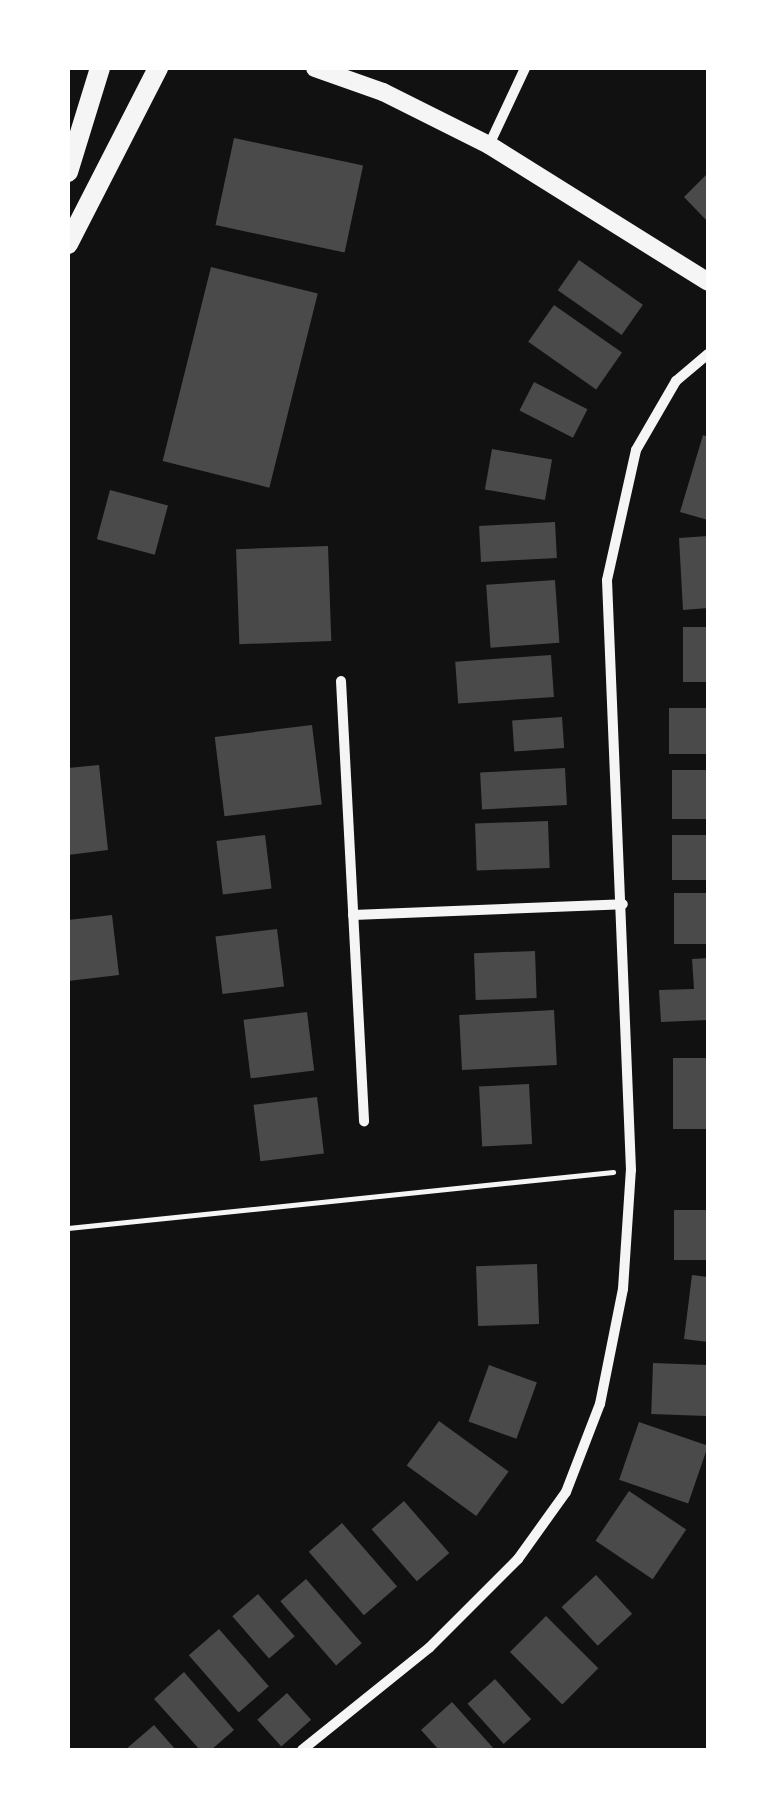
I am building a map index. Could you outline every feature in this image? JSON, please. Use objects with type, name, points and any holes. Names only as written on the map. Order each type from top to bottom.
[{"type":"main road","points":[[68,172],[100,68]]},
{"type":"main road","points":[[68,244],[158,68]]},
{"type":"street","points":[[315,68],[383,92],[489,145],[708,282]]},
{"type":"street","points":[[489,145],[525,68]]},
{"type":"street","points":[[302,1750],[428,1648],[518,1559],[566,1492],[604,1385],[624,1289],[631,1170],[607,580],[636,450],[676,381],[708,354]]},
{"type":"street","points":[[340,681],[364,1121]]},
{"type":"street","points":[[353,915],[623,904]]},
{"type":"path","points":[[68,1228],[631,1170]]},
{"type":"building","points":[[234,138],[363,165],[345,252],[215,225]]},
{"type":"building","points":[[708,173],[708,222],[684,197]]},
{"type":"building","points":[[579,260],[643,305],[622,335],[558,290]]},
{"type":"building","points":[[211,267],[318,294],[269,488],[163,461]]},
{"type":"building","points":[[554,305],[622,353],[596,389],[528,342]]},
{"type":"building","points":[[534,382],[587,409],[573,438],[519,411]]},
{"type":"building","points":[[703,435],[708,437],[708,520],[680,512]]},
{"type":"building","points":[[492,449],[552,460],[545,500],[485,489]]},
{"type":"building","points":[[110,490],[168,506],[155,555],[97,539]]},
{"type":"building","points":[[555,522],[557,558],[481,562],[479,526]]},
{"type":"building","points":[[708,536],[708,608],[683,610],[679,538]]},
{"type":"building","points":[[328,546],[331,641],[239,644],[236,549]]},
{"type":"building","points":[[555,580],[559,643],[491,648],[486,585]]},
{"type":"building","points":[[683,627],[708,627],[708,682],[683,682]]},
{"type":"building","points":[[551,655],[554,697],[458,704],[455,662]]},
{"type":"building","points":[[669,708],[708,708],[708,754],[669,754]]},
{"type":"building","points":[[562,717],[564,748],[514,751],[512,720]]},
{"type":"building","points":[[312,725],[322,804],[224,816],[215,737]]},
{"type":"building","points":[[99,765],[108,850],[68,855],[68,768]]},
{"type":"building","points":[[565,768],[567,805],[482,809],[480,772]]},
{"type":"building","points":[[672,770],[708,770],[708,819],[672,819]]},
{"type":"building","points":[[548,821],[550,868],[477,871],[475,824]]},
{"type":"building","points":[[265,835],[272,889],[223,895],[216,841]]},
{"type":"building","points":[[672,835],[708,835],[708,880],[672,880]]},
{"type":"building","points":[[674,893],[708,893],[708,944],[674,944]]},
{"type":"building","points":[[112,915],[119,975],[68,981],[68,920]]},
{"type":"building","points":[[277,929],[284,987],[223,994],[215,937]]},
{"type":"building","points":[[535,951],[537,998],[476,1000],[474,953]]},
{"type":"building","points":[[708,958],[708,1020],[661,1022],[659,990],[694,989],[692,959]]},
{"type":"building","points":[[554,1010],[557,1065],[462,1070],[459,1015]]},
{"type":"building","points":[[307,1012],[314,1071],[251,1078],[243,1020]]},
{"type":"building","points":[[673,1058],[708,1058],[708,1129],[673,1129]]},
{"type":"building","points":[[529,1084],[532,1144],[482,1147],[479,1087]]},
{"type":"building","points":[[317,1097],[324,1154],[260,1161],[253,1105]]},
{"type":"building","points":[[674,1210],[708,1210],[708,1260],[674,1260]]},
{"type":"building","points":[[537,1264],[539,1324],[478,1326],[476,1266]]},
{"type":"building","points":[[692,1275],[708,1277],[708,1342],[684,1339]]},
{"type":"building","points":[[653,1363],[708,1365],[706,1416],[651,1414]]},
{"type":"building","points":[[489,1365],[537,1382],[516,1439],[468,1421]]},
{"type":"building","points":[[439,1421],[509,1472],[476,1516],[407,1465]]},
{"type":"building","points":[[639,1422],[708,1446],[688,1503],[619,1480]]},
{"type":"building","points":[[629,1491],[686,1530],[653,1579],[595,1541]]},
{"type":"building","points":[[404,1501],[449,1553],[417,1581],[372,1529]]},
{"type":"building","points":[[342,1523],[397,1586],[364,1615],[309,1552]]},
{"type":"building","points":[[596,1575],[632,1614],[598,1646],[562,1607]]},
{"type":"building","points":[[306,1579],[362,1643],[336,1665],[280,1601]]},
{"type":"building","points":[[258,1594],[295,1636],[269,1659],[232,1616]]},
{"type":"building","points":[[546,1616],[598,1668],[562,1704],[510,1652]]},
{"type":"building","points":[[219,1629],[269,1686],[239,1713],[189,1655]]},
{"type":"building","points":[[184,1672],[234,1730],[211,1750],[200,1750],[154,1699]]},
{"type":"building","points":[[495,1679],[531,1719],[504,1744],[468,1704]]},
{"type":"building","points":[[287,1693],[311,1720],[281,1747],[257,1720]]},
{"type":"building","points":[[452,1702],[495,1750],[439,1750],[421,1730]]},
{"type":"building","points":[[154,1725],[176,1750],[125,1750]]}]
